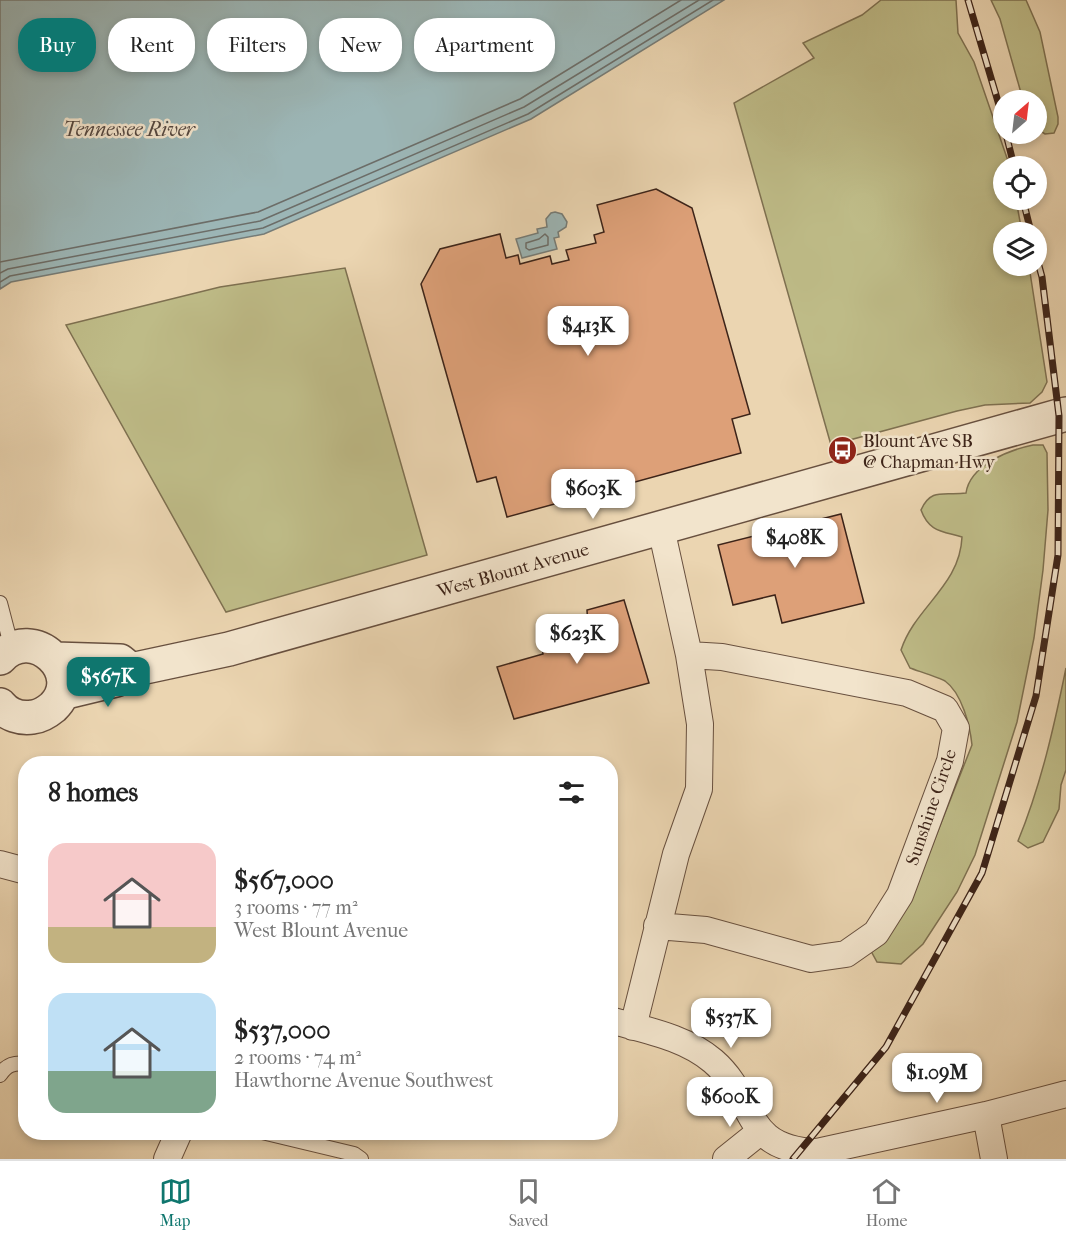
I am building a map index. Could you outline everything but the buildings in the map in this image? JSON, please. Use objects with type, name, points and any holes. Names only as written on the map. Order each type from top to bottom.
[{"type":"street","name":"West Blount Avenue","points":[[62,693],[116,680],[131,670],[229,649],[1066,414]]},
{"type":"street","points":[[661,528],[689,655],[700,724],[699,789],[676,854],[657,926],[622,1024],[672,1039],[693,1048],[714,1062],[736,1090],[761,1131],[771,1141],[786,1148],[817,1156],[1066,1094]]},
{"type":"street","points":[[0,738],[13,712],[38,717],[57,703],[62,693],[63,681],[61,669],[46,651],[35,646],[24,646],[6,653]]},
{"type":"street","name":"Sunshine Circle","points":[[657,926],[705,930],[811,959],[846,954],[876,933],[900,895],[950,761],[956,728],[945,709],[907,693],[722,657],[689,655]]},
{"type":"street","points":[[55,659],[120,661],[131,670]]},
{"type":"street","points":[[0,864],[18,869]]},
{"type":"street","points":[[986,1115],[994,1159]]},
{"type":"street","points":[[726,1159],[761,1131]]},
{"type":"street","points":[[167,1159],[175,1140]]},
{"type":"lane","points":[[0,603],[6,653]]},
{"type":"lane","points":[[0,1075],[5,1067],[18,1063]]},
{"type":"lane","points":[[295,1140],[354,1154],[362,1159]]},
{"type":"shaded area","points":[[881,0],[956,0],[958,33],[974,62],[993,117],[993,144],[1002,144],[1006,156],[993,156],[993,210],[1018,210],[1020,222],[993,222],[993,276],[1031,276],[1047,382],[1042,392],[1030,403],[985,405],[831,445],[734,103],[814,58],[803,43],[862,15]]},
{"type":"shaded area","points":[[991,0],[1026,0],[1040,32],[1058,117],[1054,133],[1047,134],[1047,90],[1020,90],[1000,19]]},
{"type":"shaded area","points":[[345,268],[427,555],[226,612],[66,325],[220,287]]},
{"type":"shaded area","points":[[1033,445],[1043,445],[1047,453],[1048,510],[1034,638],[1017,722],[975,855],[957,892],[923,944],[901,964],[877,962],[871,951],[907,902],[972,745],[964,710],[951,686],[945,681],[910,668],[901,650],[916,621],[946,583],[954,569],[962,537],[932,527],[921,510],[929,498],[934,495],[966,493],[975,474],[992,460]]},
{"type":"shaded area","points":[[1066,668],[1066,770],[1061,785],[1059,809],[1043,842],[1028,848],[1018,841],[1034,799],[1046,756]]},
{"type":"water","name":"Tennessee River","points":[[0,0],[724,0],[531,119],[264,234],[11,282],[0,289]]},
{"type":"water","points":[[555,212],[562,214],[567,222],[566,227],[558,232],[559,237],[554,238],[557,249],[522,258],[516,239],[538,233],[537,229],[547,227],[546,219]]},
{"type":"railway","points":[[968,0],[995,90]]},
{"type":"railway","points":[[1008,144],[1012,156]]},
{"type":"railway","points":[[1026,210],[1028,222]]},
{"type":"railway","points":[[793,1159],[886,1047],[982,873],[1036,696],[1058,555],[1059,416],[1042,276]]},
{"type":"place","name":"Blount Ave SB @ Chapman Hwy","points":[[842,451]]}]
